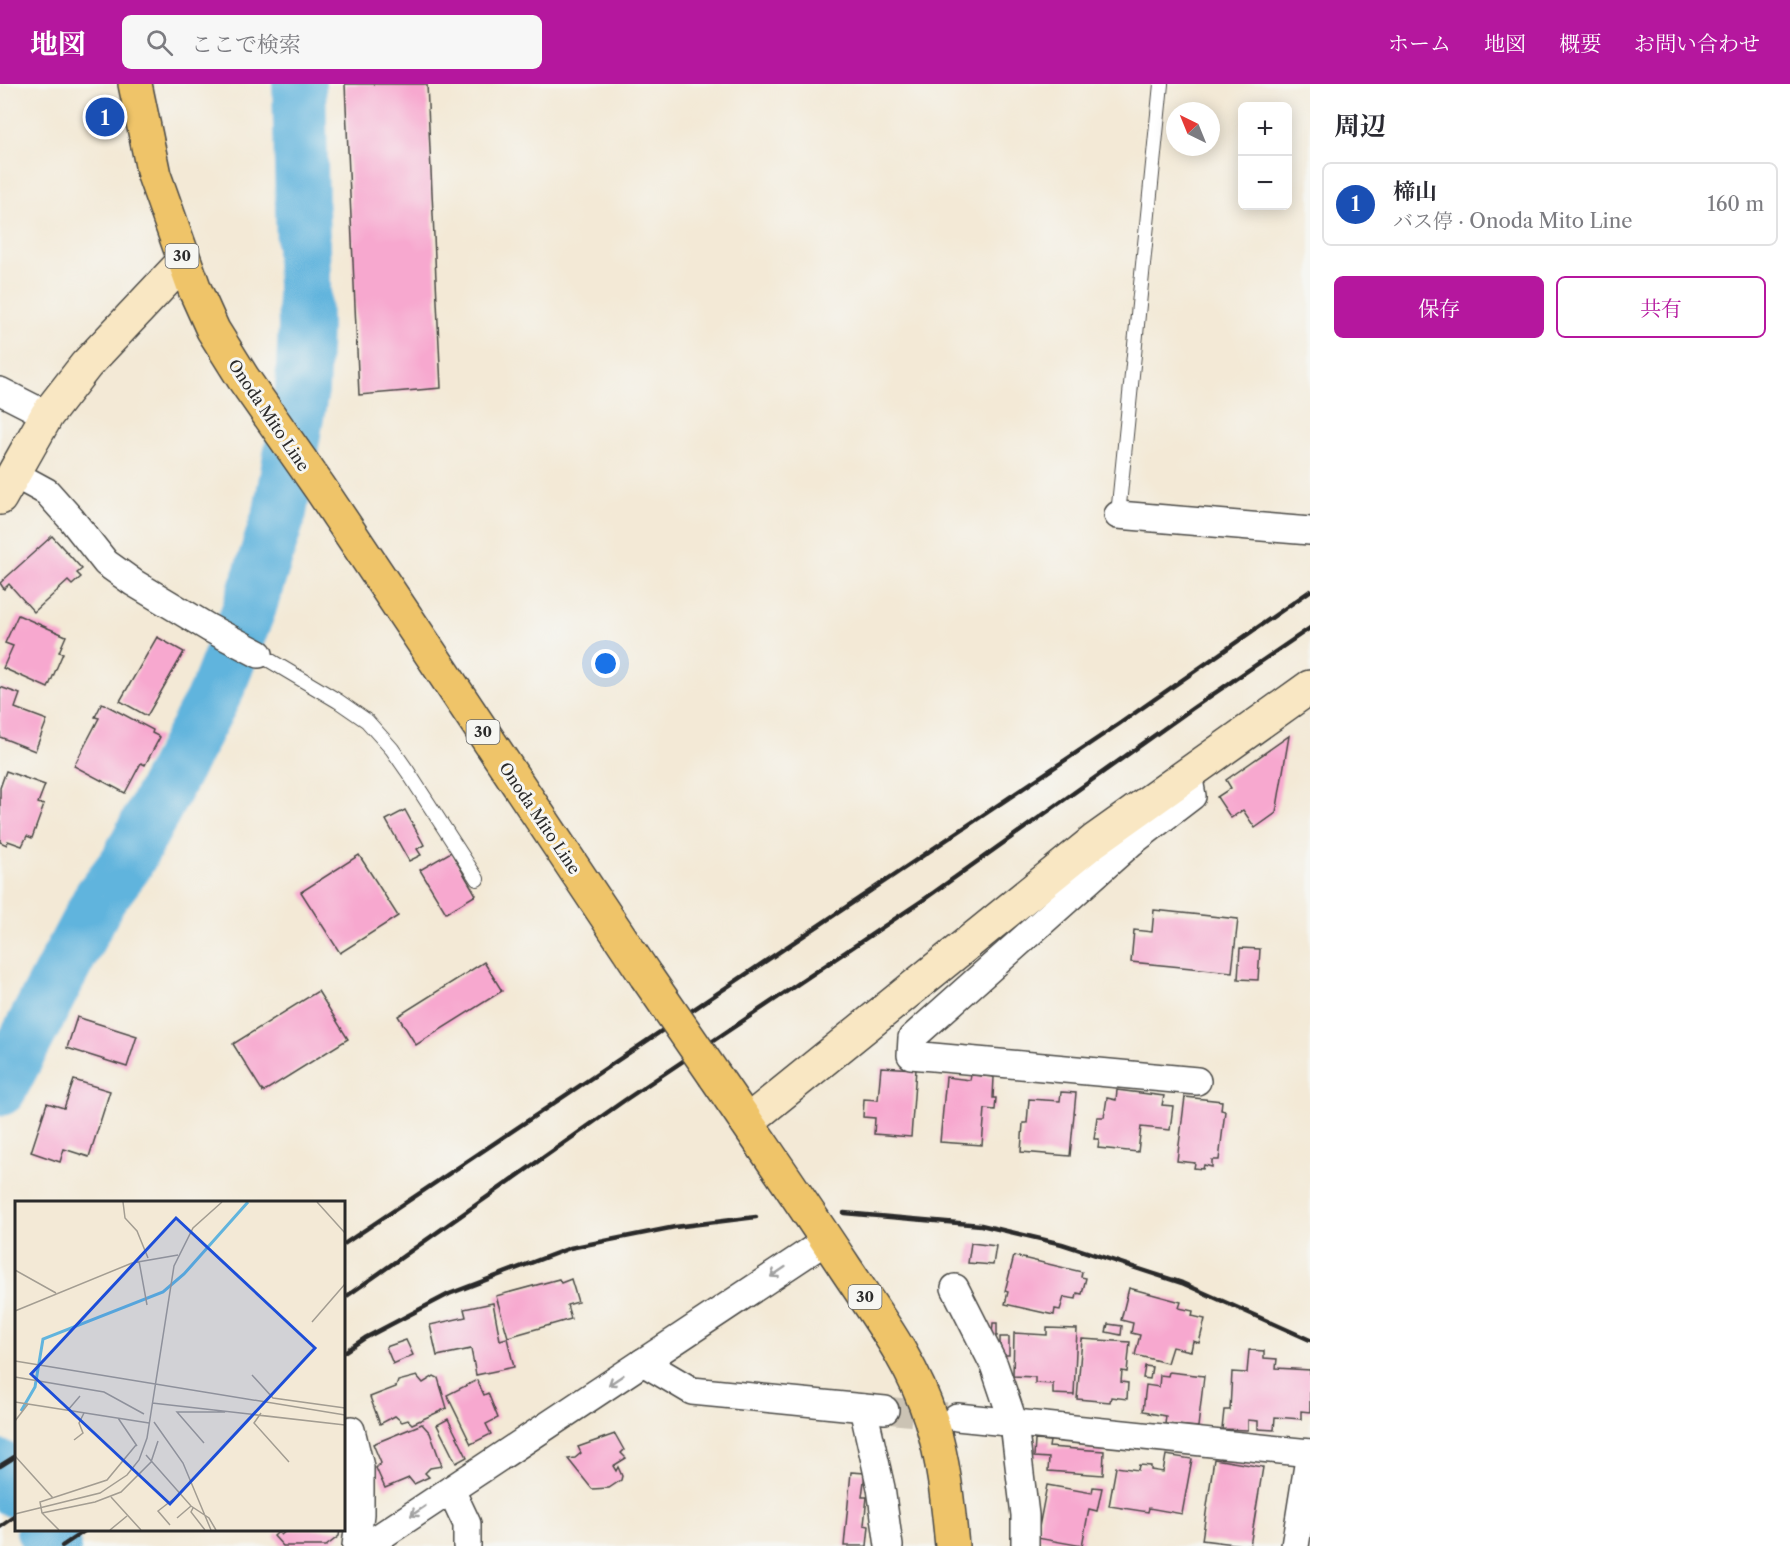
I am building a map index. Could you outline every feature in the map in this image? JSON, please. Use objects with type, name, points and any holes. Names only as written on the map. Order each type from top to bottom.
[{"type":"main road","name":"Onoda Mito Line","points":[[135,84],[154,175],[195,290],[213,330],[243,378],[320,488],[646,976],[882,1322],[910,1369],[931,1419],[943,1470],[952,1546]]},
{"type":"street","points":[[184,261],[86,365],[47,415],[7,486],[46,492],[106,563],[134,583],[209,628],[259,654]]},
{"type":"street","points":[[0,391],[47,415]]},
{"type":"street","points":[[1118,515],[1310,531]]},
{"type":"street","points":[[747,1122],[1094,841],[1310,687]]},
{"type":"street","points":[[1188,774],[1192,796],[1132,842],[912,1038],[911,1054],[1197,1081]]},
{"type":"street","points":[[366,1546],[827,1240]]},
{"type":"street","points":[[955,1288],[994,1365],[1014,1424],[1025,1546]]},
{"type":"street","points":[[644,1362],[692,1391],[874,1409],[889,1546]]},
{"type":"street","points":[[957,1417],[1310,1453],[1295,1546]]},
{"type":"street","points":[[351,1430],[360,1467],[357,1546]]},
{"type":"street","points":[[451,1490],[467,1524],[467,1546]]},
{"type":"lane","points":[[1118,515],[1161,84]]},
{"type":"lane","points":[[259,654],[338,701],[367,722],[392,749],[477,879]]},
{"type":"building","points":[[345,84],[427,84],[441,388],[359,395]]},
{"type":"building","points":[[52,536],[82,569],[77,573],[81,577],[72,585],[68,581],[34,612],[9,584],[4,589],[0,583]]},
{"type":"building","points":[[18,615],[66,636],[59,652],[63,653],[48,688],[3,668],[13,646],[5,643]]},
{"type":"building","points":[[157,637],[184,652],[147,716],[120,701]]},
{"type":"building","points":[[0,687],[20,694],[15,708],[47,720],[35,751],[0,737]]},
{"type":"building","points":[[102,703],[153,730],[152,733],[160,737],[145,765],[141,763],[125,793],[74,766],[99,718],[95,717]]},
{"type":"building","points":[[1289,736],[1276,813],[1255,828],[1243,810],[1231,818],[1217,797],[1231,788],[1226,780]]},
{"type":"building","points":[[6,771],[45,785],[38,803],[44,805],[32,838],[27,836],[22,846],[8,841],[7,845],[0,842],[0,788]]},
{"type":"building","points":[[405,810],[424,845],[417,849],[421,855],[409,861],[386,820]]},
{"type":"building","points":[[451,852],[476,895],[446,913],[420,870]]},
{"type":"building","points":[[359,855],[398,916],[340,953],[301,892]]},
{"type":"building","points":[[1154,910],[1238,919],[1232,972],[1131,962],[1134,930],[1152,932]]},
{"type":"building","points":[[1240,948],[1260,949],[1258,980],[1238,979]]},
{"type":"building","points":[[484,962],[502,991],[416,1045],[398,1016]]},
{"type":"building","points":[[318,991],[348,1039],[263,1092],[233,1044]]},
{"type":"building","points":[[77,1017],[137,1036],[127,1067],[67,1048]]},
{"type":"building","points":[[881,1067],[916,1069],[911,1137],[874,1134],[875,1118],[863,1117],[864,1099],[878,1100]]},
{"type":"building","points":[[971,1075],[994,1077],[995,1110],[985,1109],[982,1145],[940,1142],[946,1077],[970,1080]]},
{"type":"building","points":[[74,1080],[110,1091],[89,1157],[64,1149],[60,1162],[31,1152],[47,1103],[64,1108]]},
{"type":"building","points":[[1117,1090],[1164,1096],[1162,1105],[1173,1106],[1170,1130],[1141,1127],[1138,1152],[1098,1148],[1099,1139],[1094,1139],[1097,1117],[1104,1117],[1107,1098],[1116,1100]]},
{"type":"building","points":[[1061,1092],[1076,1093],[1070,1156],[1021,1152],[1023,1123],[1027,1123],[1029,1099],[1060,1101]]},
{"type":"building","points":[[1185,1097],[1222,1101],[1221,1110],[1225,1111],[1219,1160],[1212,1160],[1212,1167],[1204,1165],[1203,1169],[1194,1168],[1195,1163],[1177,1161]]},
{"type":"building","points":[[971,1243],[996,1246],[993,1265],[968,1263]]},
{"type":"building","points":[[1014,1256],[1082,1272],[1081,1277],[1086,1278],[1082,1294],[1077,1293],[1076,1299],[1064,1297],[1060,1310],[1055,1309],[1054,1315],[1005,1304],[1008,1292],[1005,1291]]},
{"type":"building","points":[[559,1279],[561,1283],[571,1279],[578,1302],[567,1305],[571,1319],[508,1337],[496,1296]]},
{"type":"building","points":[[1129,1288],[1181,1302],[1179,1308],[1193,1311],[1192,1316],[1205,1319],[1199,1343],[1193,1341],[1191,1351],[1172,1347],[1167,1363],[1135,1355],[1140,1335],[1131,1333],[1133,1323],[1121,1320]]},
{"type":"building","points":[[493,1303],[500,1340],[507,1338],[514,1367],[476,1375],[471,1349],[437,1356],[430,1325],[466,1317],[464,1309]]},
{"type":"building","points":[[993,1323],[997,1323],[997,1336],[992,1336]]},
{"type":"building","points":[[1108,1324],[1122,1326],[1121,1335],[1106,1332]]},
{"type":"building","points":[[1047,1328],[1077,1329],[1074,1395],[1053,1394],[1053,1384],[1035,1383],[1035,1377],[1013,1376],[1014,1333],[1047,1335]]},
{"type":"building","points":[[1000,1337],[1009,1337],[1009,1355],[1000,1355]]},
{"type":"building","points":[[1082,1339],[1130,1342],[1127,1372],[1122,1371],[1121,1382],[1128,1383],[1127,1399],[1111,1397],[1110,1402],[1077,1399]]},
{"type":"building","points":[[406,1340],[413,1355],[393,1364],[386,1347]]},
{"type":"building","points":[[1249,1350],[1264,1351],[1264,1358],[1277,1359],[1276,1368],[1310,1370],[1310,1412],[1301,1411],[1301,1419],[1275,1417],[1274,1430],[1258,1429],[1258,1421],[1248,1420],[1248,1430],[1222,1429],[1224,1410],[1230,1410],[1232,1372],[1247,1373]]},
{"type":"building","points":[[1145,1366],[1152,1367],[1150,1379],[1143,1378]]},
{"type":"building","points":[[1169,1372],[1204,1376],[1198,1427],[1165,1424],[1166,1416],[1143,1411],[1146,1385],[1159,1387],[1160,1375],[1168,1376]]},
{"type":"building","points":[[417,1376],[423,1383],[434,1376],[438,1378],[447,1408],[412,1424],[408,1420],[402,1422],[395,1416],[380,1424],[370,1397],[396,1387],[398,1381]]},
{"type":"building","points":[[477,1380],[484,1395],[488,1393],[498,1418],[486,1424],[491,1434],[471,1444],[447,1395]]},
{"type":"building","points":[[448,1419],[467,1457],[456,1463],[437,1425]]},
{"type":"building","points":[[422,1424],[430,1433],[442,1466],[430,1468],[425,1473],[429,1477],[414,1484],[409,1478],[385,1488],[376,1468],[381,1463],[373,1444]]},
{"type":"building","points":[[615,1434],[624,1450],[621,1453],[626,1458],[613,1466],[616,1471],[618,1467],[622,1476],[621,1480],[609,1488],[592,1489],[568,1459],[575,1458],[581,1453],[578,1447]]},
{"type":"building","points":[[1035,1440],[1050,1441],[1049,1447],[1104,1451],[1103,1475],[1048,1471],[1049,1458],[1034,1457]]},
{"type":"building","points":[[1166,1455],[1192,1459],[1182,1514],[1149,1508],[1148,1512],[1109,1506],[1116,1467],[1138,1470],[1139,1465],[1151,1466],[1151,1470],[1163,1472]]},
{"type":"building","points":[[1214,1459],[1263,1467],[1250,1546],[1202,1540]]},
{"type":"building","points":[[851,1472],[865,1473],[862,1497],[867,1497],[864,1525],[869,1526],[867,1546],[844,1546]]},
{"type":"building","points":[[1047,1485],[1092,1493],[1093,1487],[1102,1488],[1097,1511],[1089,1509],[1082,1546],[1037,1538]]},
{"type":"building","points":[[286,1531],[340,1531],[339,1536],[326,1546],[283,1546],[274,1536],[278,1532],[281,1535]]},
{"type":"waterway","points":[[0,1089],[100,898],[126,864],[218,688],[249,609],[280,512],[302,389],[305,327],[299,84]]},
{"type":"waterway","points":[[0,1467],[15,1490]]},
{"type":"waterway","points":[[44,1531],[54,1546]]},
{"type":"tunnel","points":[[885,1410],[946,1416]]},
{"type":"railway","points":[[345,1243],[1119,724],[1310,591]]},
{"type":"railway","points":[[345,1297],[625,1100],[926,898],[1193,708],[1310,628]]},
{"type":"railway","points":[[844,1213],[981,1225],[1062,1244],[1182,1283],[1310,1340]]},
{"type":"railway","points":[[345,1351],[365,1338],[449,1294],[570,1248],[675,1227],[756,1217]]},
{"type":"railway","points":[[0,1466],[15,1457]]},
{"type":"railway","points":[[0,1527],[15,1517]]},
{"type":"railway","points":[[62,1546],[84,1531]]},
{"type":"place","name":"楴山","points":[[105,117]]}]
